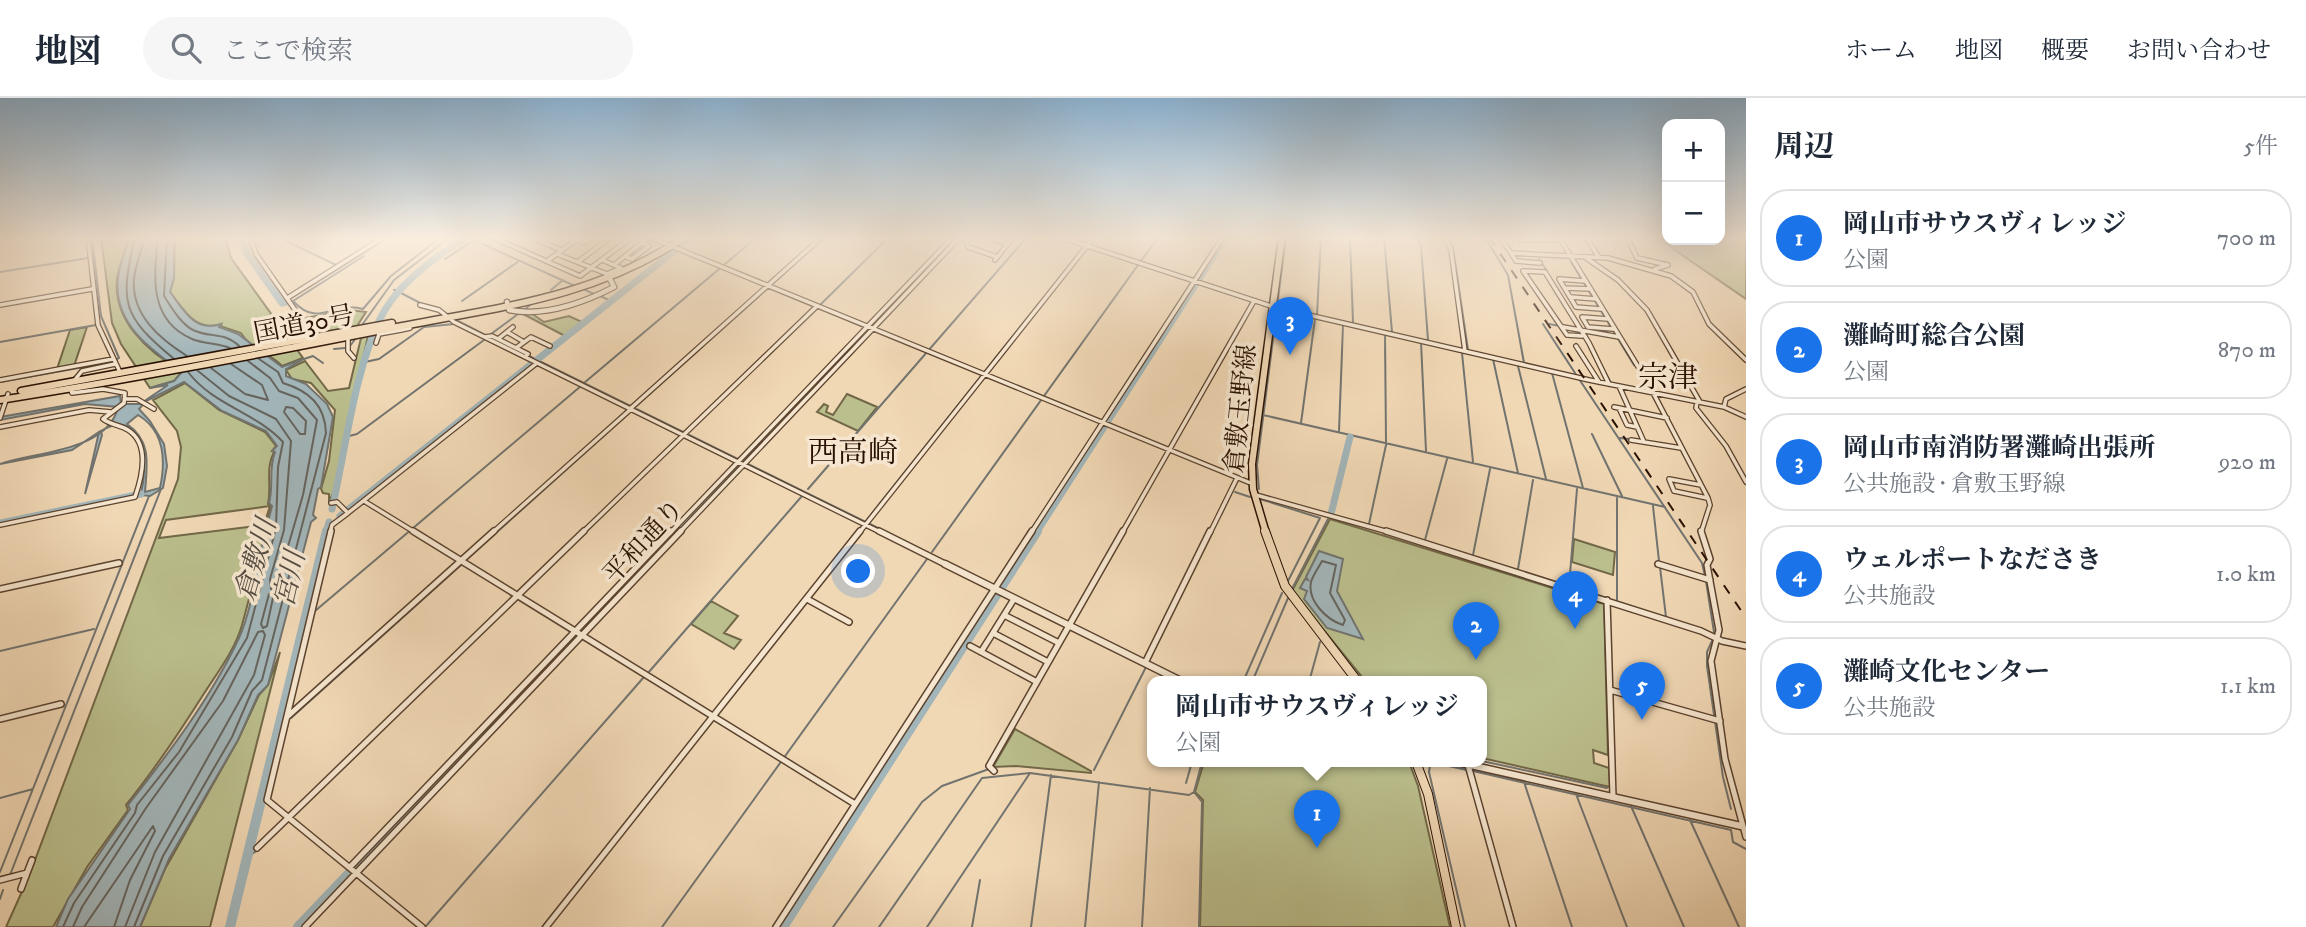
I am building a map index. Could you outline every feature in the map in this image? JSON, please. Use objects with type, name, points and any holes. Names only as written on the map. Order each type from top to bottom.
[{"type":"main road","name":"国道30号","points":[[4,397],[314,337],[401,326],[445,315],[570,293],[617,276]]},
{"type":"main road","name":"倉敷玉野線","points":[[1279,276],[1252,484],[1285,586],[1353,676]]},
{"type":"main road","name":"国道30号","points":[[71,385],[124,380],[135,373],[300,346],[348,337],[363,331]]},
{"type":"main road","points":[[4,397],[27,390],[71,385]]},
{"type":"main road","points":[[1418,767],[1428,794],[1456,927]]},
{"type":"street","points":[[91,276],[98,325],[119,370]]},
{"type":"street","points":[[273,276],[314,337]]},
{"type":"street","points":[[289,297],[323,276]]},
{"type":"street","points":[[743,276],[1252,484]]},
{"type":"street","points":[[286,719],[780,276]]},
{"type":"street","points":[[870,328],[918,276]]},
{"type":"street","points":[[870,328],[922,276]]},
{"type":"street","points":[[546,927],[1062,276]]},
{"type":"street","points":[[1176,276],[1277,308],[1654,394],[1724,407],[1746,417]]},
{"type":"street","points":[[776,927],[1199,276]]},
{"type":"street","points":[[1455,276],[1465,350]]},
{"type":"street","points":[[1526,276],[1567,335],[1582,336]]},
{"type":"street","points":[[1548,276],[1609,383]]},
{"type":"street","points":[[1581,276],[1654,394],[1708,498],[1710,505],[1700,522],[1702,544],[1710,559],[1707,579],[1717,638],[1711,661],[1717,720],[1726,767],[1746,837]]},
{"type":"street","points":[[1612,276],[1647,310],[1698,402],[1696,408],[1726,446],[1746,482]]},
{"type":"street","points":[[1667,276],[1686,285],[1698,298],[1709,324],[1738,349],[1746,360]]},
{"type":"street","points":[[1550,278],[1583,280]]},
{"type":"street","points":[[507,304],[509,310],[521,312],[597,295],[614,287],[610,279]]},
{"type":"street","points":[[1559,279],[1576,307]]},
{"type":"street","points":[[1564,288],[1588,289]]},
{"type":"street","points":[[0,304],[92,290]]},
{"type":"street","points":[[1570,297],[1594,299]]},
{"type":"street","points":[[992,768],[1037,681],[1254,301]]},
{"type":"street","points":[[420,305],[439,310],[536,362],[1172,676]]},
{"type":"street","points":[[257,848],[818,306]]},
{"type":"street","points":[[1567,307],[1600,309]]},
{"type":"street","points":[[1606,319],[1582,317],[1588,327],[1612,329]]},
{"type":"street","points":[[376,343],[379,334],[401,326],[410,328]]},
{"type":"street","points":[[1560,326],[1617,337]]},
{"type":"street","points":[[497,340],[513,327]]},
{"type":"street","name":"平和通り","points":[[305,927],[353,870],[870,328]]},
{"type":"street","points":[[507,332],[524,342]]},
{"type":"street","points":[[348,337],[348,351],[354,358]]},
{"type":"street","points":[[514,349],[531,337],[550,346]]},
{"type":"street","points":[[1576,346],[1598,381]]},
{"type":"street","points":[[1738,349],[1745,346]]},
{"type":"street","points":[[0,380],[114,361]]},
{"type":"street","points":[[114,361],[82,371],[71,385],[72,393],[103,389],[121,391],[125,393],[125,401]]},
{"type":"street","points":[[422,927],[267,800],[332,525],[536,362]]},
{"type":"street","points":[[121,391],[127,385],[124,380]]},
{"type":"street","points":[[1619,386],[1644,442]]},
{"type":"street","points":[[1724,407],[1726,400],[1745,391]]},
{"type":"street","points":[[0,417],[4,397]]},
{"type":"street","points":[[0,525],[136,495],[142,470],[139,446],[128,430],[110,425],[103,419],[125,401],[137,400],[154,409]]},
{"type":"street","points":[[1637,427],[1627,425],[1616,408],[1667,418]]},
{"type":"street","points":[[0,427],[89,410],[114,411]]},
{"type":"street","points":[[1631,440],[1682,448]]},
{"type":"street","points":[[1146,443],[1153,445]]},
{"type":"street","points":[[1145,661],[1236,479]]},
{"type":"street","points":[[1701,485],[1669,479],[1674,491],[1708,498]]},
{"type":"street","points":[[1255,495],[1434,545],[1746,646]]},
{"type":"street","points":[[364,501],[855,804]]},
{"type":"street","points":[[333,503],[347,512]]},
{"type":"street","points":[[0,589],[119,563]]},
{"type":"street","points":[[1659,565],[1707,579]]},
{"type":"street","points":[[807,599],[849,622]]},
{"type":"street","points":[[981,652],[1014,599]]},
{"type":"street","points":[[1606,600],[1613,797]]},
{"type":"street","points":[[1004,615],[1059,643]]},
{"type":"street","points":[[993,633],[1048,662]]},
{"type":"street","points":[[970,646],[1037,681]]},
{"type":"street","points":[[1610,690],[1717,720]]},
{"type":"street","points":[[0,719],[61,704]]},
{"type":"street","points":[[1513,927],[1468,768],[1743,823]]},
{"type":"street","points":[[21,889],[32,860]]},
{"type":"street","points":[[6,878],[27,873]]},
{"type":"green space","points":[[106,276],[118,276],[117,294],[121,308],[135,333],[157,354],[182,371],[174,381],[150,388],[121,344],[112,323]]},
{"type":"green space","points":[[244,276],[303,358],[282,366],[249,343],[241,333],[220,326],[222,324],[205,325],[191,318],[170,292],[174,277]]},
{"type":"green space","points":[[1712,276],[1746,276],[1746,299]]},
{"type":"green space","points":[[350,310],[366,312],[357,326],[316,334],[305,318]]},
{"type":"green space","points":[[531,313],[544,322],[569,316],[582,322],[565,336],[523,314]]},
{"type":"green space","points":[[87,327],[74,366],[57,369],[70,330]]},
{"type":"green space","points":[[368,336],[334,492],[329,501],[329,494],[323,493],[321,489],[329,461],[335,410],[311,383],[292,379],[286,370],[305,361],[328,391],[349,388],[361,338]]},
{"type":"green space","points":[[185,383],[219,410],[265,432],[276,446],[272,451],[274,452],[269,471],[268,504],[271,506],[242,625],[225,661],[166,751],[126,805],[128,810],[87,867],[53,927],[6,927],[29,876],[178,479],[181,447],[177,431],[153,400]],"holes":[[[270,506],[264,525],[159,538],[166,520]]]},
{"type":"green space","points":[[847,394],[877,407],[858,431],[817,412],[824,404],[828,406],[826,412],[833,415]]},
{"type":"green space","points":[[1330,519],[1604,604],[1608,755],[1593,750],[1594,763],[1609,768],[1610,787],[1487,759],[1487,676],[1361,676],[1292,591]]},
{"type":"green space","points":[[1574,539],[1615,552],[1613,575],[1572,562]]},
{"type":"green space","points":[[711,601],[738,616],[724,633],[741,640],[734,649],[691,624]]},
{"type":"green space","points":[[280,652],[210,927],[140,927],[165,869],[238,740],[259,695],[268,685]]},
{"type":"green space","points":[[1015,729],[1091,773],[1016,766],[993,767]]},
{"type":"green space","points":[[1202,767],[1411,767],[1418,786],[1450,927],[1200,927],[1203,800],[1195,792]]},
{"type":"water","points":[[119,276],[174,276],[170,292],[185,313],[197,323],[212,326],[221,324],[219,327],[238,334],[282,367],[304,359],[286,369],[286,376],[306,384],[327,404],[333,417],[321,487],[318,489],[313,515],[316,518],[311,522],[268,685],[258,695],[238,740],[169,859],[140,927],[56,927],[68,899],[130,809],[128,805],[188,724],[228,660],[246,619],[272,506],[269,503],[275,452],[272,451],[277,446],[266,431],[222,411],[184,382],[146,401],[139,409],[150,421],[164,444],[167,466],[163,488],[150,496],[140,495],[143,456],[134,432],[126,426],[115,425],[103,430],[111,422],[118,407],[85,404],[0,420],[0,417],[120,396],[121,404],[140,404],[168,385],[150,388],[174,381],[182,372],[146,344],[127,321],[118,294]],"holes":[[[138,415],[154,429],[161,447],[163,467],[160,488],[145,492],[147,463],[144,446],[141,438],[127,424]]]},
{"type":"water","points":[[101,432],[102,435],[85,494],[99,434]]},
{"type":"water","points":[[84,442],[72,450],[0,464],[14,460]]},
{"type":"water","points":[[1319,551],[1343,559],[1337,591],[1363,639],[1327,628],[1304,599],[1307,591],[1300,588],[1305,579],[1308,580],[1306,577]]},
{"type":"waterway","points":[[0,382],[112,362],[119,358],[101,316],[96,276]]},
{"type":"waterway","points":[[263,276],[282,303],[286,302]]},
{"type":"waterway","points":[[291,298],[327,276]]},
{"type":"waterway","points":[[333,276],[293,301],[311,313],[352,307],[363,309],[391,276]]},
{"type":"waterway","points":[[362,325],[400,276]]},
{"type":"waterway","name":"宮川","points":[[332,509],[357,386],[372,339],[388,305],[415,276]]},
{"type":"waterway","points":[[462,301],[498,276]]},
{"type":"waterway","points":[[552,276],[563,280]]},
{"type":"waterway","points":[[340,516],[643,276]]},
{"type":"waterway","points":[[584,383],[711,276]]},
{"type":"waterway","points":[[820,305],[850,276]]},
{"type":"waterway","points":[[674,533],[920,276]]},
{"type":"waterway","points":[[808,489],[993,276]]},
{"type":"waterway","points":[[932,552],[1130,276]]},
{"type":"waterway","points":[[1036,533],[1201,276]]},
{"type":"waterway","points":[[1263,415],[1281,276]]},
{"type":"waterway","points":[[1317,315],[1319,276]]},
{"type":"waterway","points":[[1351,276],[1353,323]]},
{"type":"waterway","points":[[1387,276],[1392,332]]},
{"type":"waterway","points":[[1423,276],[1428,340]]},
{"type":"waterway","points":[[1457,276],[1468,350]]},
{"type":"waterway","points":[[1508,276],[1524,363]]},
{"type":"waterway","points":[[1579,276],[1634,365]]},
{"type":"waterway","points":[[551,290],[563,280]]},
{"type":"waterway","points":[[563,280],[575,286]]},
{"type":"waterway","points":[[583,289],[594,294]]},
{"type":"waterway","name":"宮川","points":[[394,290],[402,290]]},
{"type":"waterway","points":[[401,293],[424,305]]},
{"type":"waterway","points":[[600,296],[611,301]]},
{"type":"waterway","points":[[865,522],[1040,302]]},
{"type":"waterway","points":[[523,311],[530,305]]},
{"type":"waterway","points":[[491,334],[518,314]]},
{"type":"waterway","points":[[1301,423],[1315,319]]},
{"type":"waterway","points":[[458,321],[487,336]]},
{"type":"waterway","points":[[365,362],[379,359],[424,327],[454,324]]},
{"type":"waterway","points":[[1543,324],[1577,376]]},
{"type":"waterway","points":[[1549,324],[1560,326]]},
{"type":"waterway","points":[[0,342],[96,325]]},
{"type":"waterway","points":[[1339,431],[1343,325]]},
{"type":"waterway","points":[[1385,334],[1386,442]]},
{"type":"waterway","points":[[350,346],[356,338]]},
{"type":"waterway","points":[[349,436],[357,434],[484,340]]},
{"type":"waterway","points":[[1421,342],[1426,451]]},
{"type":"waterway","points":[[635,407],[703,346]]},
{"type":"waterway","points":[[334,349],[345,348]]},
{"type":"waterway","points":[[1462,353],[1473,462]]},
{"type":"waterway","points":[[527,355],[865,522]]},
{"type":"waterway","points":[[304,359],[313,356],[323,363]]},
{"type":"waterway","points":[[1493,359],[1518,473]]},
{"type":"waterway","points":[[1518,366],[1546,479]]},
{"type":"waterway","points":[[1605,372],[1611,383]]},
{"type":"waterway","points":[[1552,373],[1583,488]]},
{"type":"waterway","points":[[1579,379],[1664,507]]},
{"type":"waterway","points":[[315,611],[581,386]]},
{"type":"waterway","points":[[465,561],[629,413]]},
{"type":"waterway","points":[[1259,489],[1257,465],[1263,415]]},
{"type":"waterway","points":[[1263,415],[1664,507]]},
{"type":"waterway","points":[[1592,434],[1622,496]]},
{"type":"waterway","points":[[1331,514],[1350,437]]},
{"type":"waterway","points":[[1620,438],[1629,439]]},
{"type":"waterway","points":[[1369,524],[1386,445]]},
{"type":"waterway","points":[[1425,540],[1447,459]]},
{"type":"waterway","points":[[1473,555],[1490,469]]},
{"type":"waterway","points":[[586,532],[647,472]]},
{"type":"waterway","points":[[1518,569],[1533,480]]},
{"type":"waterway","points":[[1221,515],[1237,482]]},
{"type":"waterway","points":[[10,875],[161,489]]},
{"type":"waterway","points":[[1569,586],[1577,489]]},
{"type":"waterway","points":[[1235,492],[1250,497]]},
{"type":"waterway","points":[[0,523],[141,494]]},
{"type":"waterway","points":[[33,789],[149,496]]},
{"type":"waterway","points":[[648,673],[802,496]]},
{"type":"waterway","points":[[1617,498],[1617,601]]},
{"type":"waterway","points":[[1260,499],[1320,518],[1288,581]]},
{"type":"waterway","points":[[1653,506],[1659,561]]},
{"type":"waterway","points":[[1664,507],[1702,563],[1705,576]]},
{"type":"waterway","points":[[1126,530],[1132,519]]},
{"type":"waterway","points":[[1293,587],[1328,519]]},
{"type":"waterway","name":"宮川","points":[[326,533],[329,522]]},
{"type":"waterway","points":[[865,522],[880,529]]},
{"type":"waterway","name":"宮川","points":[[230,927],[327,531]]},
{"type":"waterway","points":[[298,927],[676,531]]},
{"type":"waterway","points":[[783,927],[1037,531]]},
{"type":"waterway","points":[[662,927],[927,559]]},
{"type":"waterway","points":[[291,718],[461,565]]},
{"type":"waterway","points":[[1660,567],[1666,617]]},
{"type":"waterway","points":[[1706,581],[1714,632]]},
{"type":"waterway","points":[[1246,676],[1282,593]]},
{"type":"waterway","points":[[1255,676],[1288,598]]},
{"type":"waterway","points":[[0,651],[94,629]]},
{"type":"waterway","points":[[1712,641],[1707,652],[1707,666],[1723,777],[1731,809]]},
{"type":"waterway","points":[[1311,676],[1320,642]]},
{"type":"waterway","points":[[1094,770],[1146,667]]},
{"type":"waterway","points":[[426,926],[644,677]]},
{"type":"waterway","points":[[1487,762],[1607,788]]},
{"type":"waterway","points":[[1186,783],[1191,767]]},
{"type":"waterway","points":[[1194,792],[1201,767]]},
{"type":"waterway","points":[[1430,767],[1465,927]]},
{"type":"waterway","points":[[1453,767],[1467,770]]},
{"type":"waterway","points":[[833,927],[922,802],[942,786],[989,769]]},
{"type":"waterway","points":[[1473,771],[1524,783]]},
{"type":"waterway","points":[[879,927],[982,778],[1030,773]]},
{"type":"waterway","points":[[927,927],[1030,773]]},
{"type":"waterway","points":[[1030,773],[1051,776]]},
{"type":"waterway","points":[[1031,927],[1051,776]]},
{"type":"waterway","points":[[1051,776],[1099,783]]},
{"type":"waterway","points":[[1085,927],[1099,783]]},
{"type":"waterway","points":[[1099,783],[1150,790]]},
{"type":"waterway","points":[[1524,783],[1576,795]]},
{"type":"waterway","points":[[1524,783],[1572,927]]},
{"type":"waterway","points":[[1581,787],[1592,789]]},
{"type":"waterway","points":[[0,798],[33,789]]},
{"type":"waterway","points":[[0,872],[33,789]]},
{"type":"waterway","points":[[1142,927],[1150,790]]},
{"type":"waterway","points":[[1150,790],[1189,795],[1194,792]]},
{"type":"waterway","points":[[1194,792],[1202,802],[1199,927]]},
{"type":"waterway","points":[[542,927],[648,794]]},
{"type":"waterway","points":[[1576,795],[1632,807]]},
{"type":"waterway","points":[[1576,795],[1627,927]]},
{"type":"waterway","points":[[1643,801],[1706,815]]},
{"type":"waterway","points":[[1632,807],[1690,821]]},
{"type":"waterway","points":[[1632,807],[1684,927]]},
{"type":"waterway","points":[[1728,820],[1732,821]]},
{"type":"waterway","points":[[1690,821],[1731,830],[1733,842],[1746,849]]},
{"type":"waterway","points":[[1690,821],[1739,927]]},
{"type":"waterway","points":[[247,857],[258,850]]},
{"type":"waterway","points":[[972,927],[980,880]]},
{"type":"waterway","points":[[1503,881],[1516,927]]},
{"type":"waterway","points":[[0,899],[3,890]]},
{"type":"railway","points":[[1515,276],[1746,618]]},
{"type":"place","name":"岡山市南消防署灘崎出張所","points":[[1290,355]]},
{"type":"place","name":"ウェルポートなださき","points":[[1575,629]]},
{"type":"place","name":"灘崎町総合公園","points":[[1476,660]]},
{"type":"place","name":"灘崎文化センター","points":[[1642,720]]},
{"type":"place","name":"岡山市サウスヴィレッジ","points":[[1317,848]]},
{"type":"district","name":"宗津","points":[[1668,378]]},
{"type":"district","name":"西高崎","points":[[853,453]]},
{"type":"water label","name":"倉敷川","points":[[256,560]]}]
